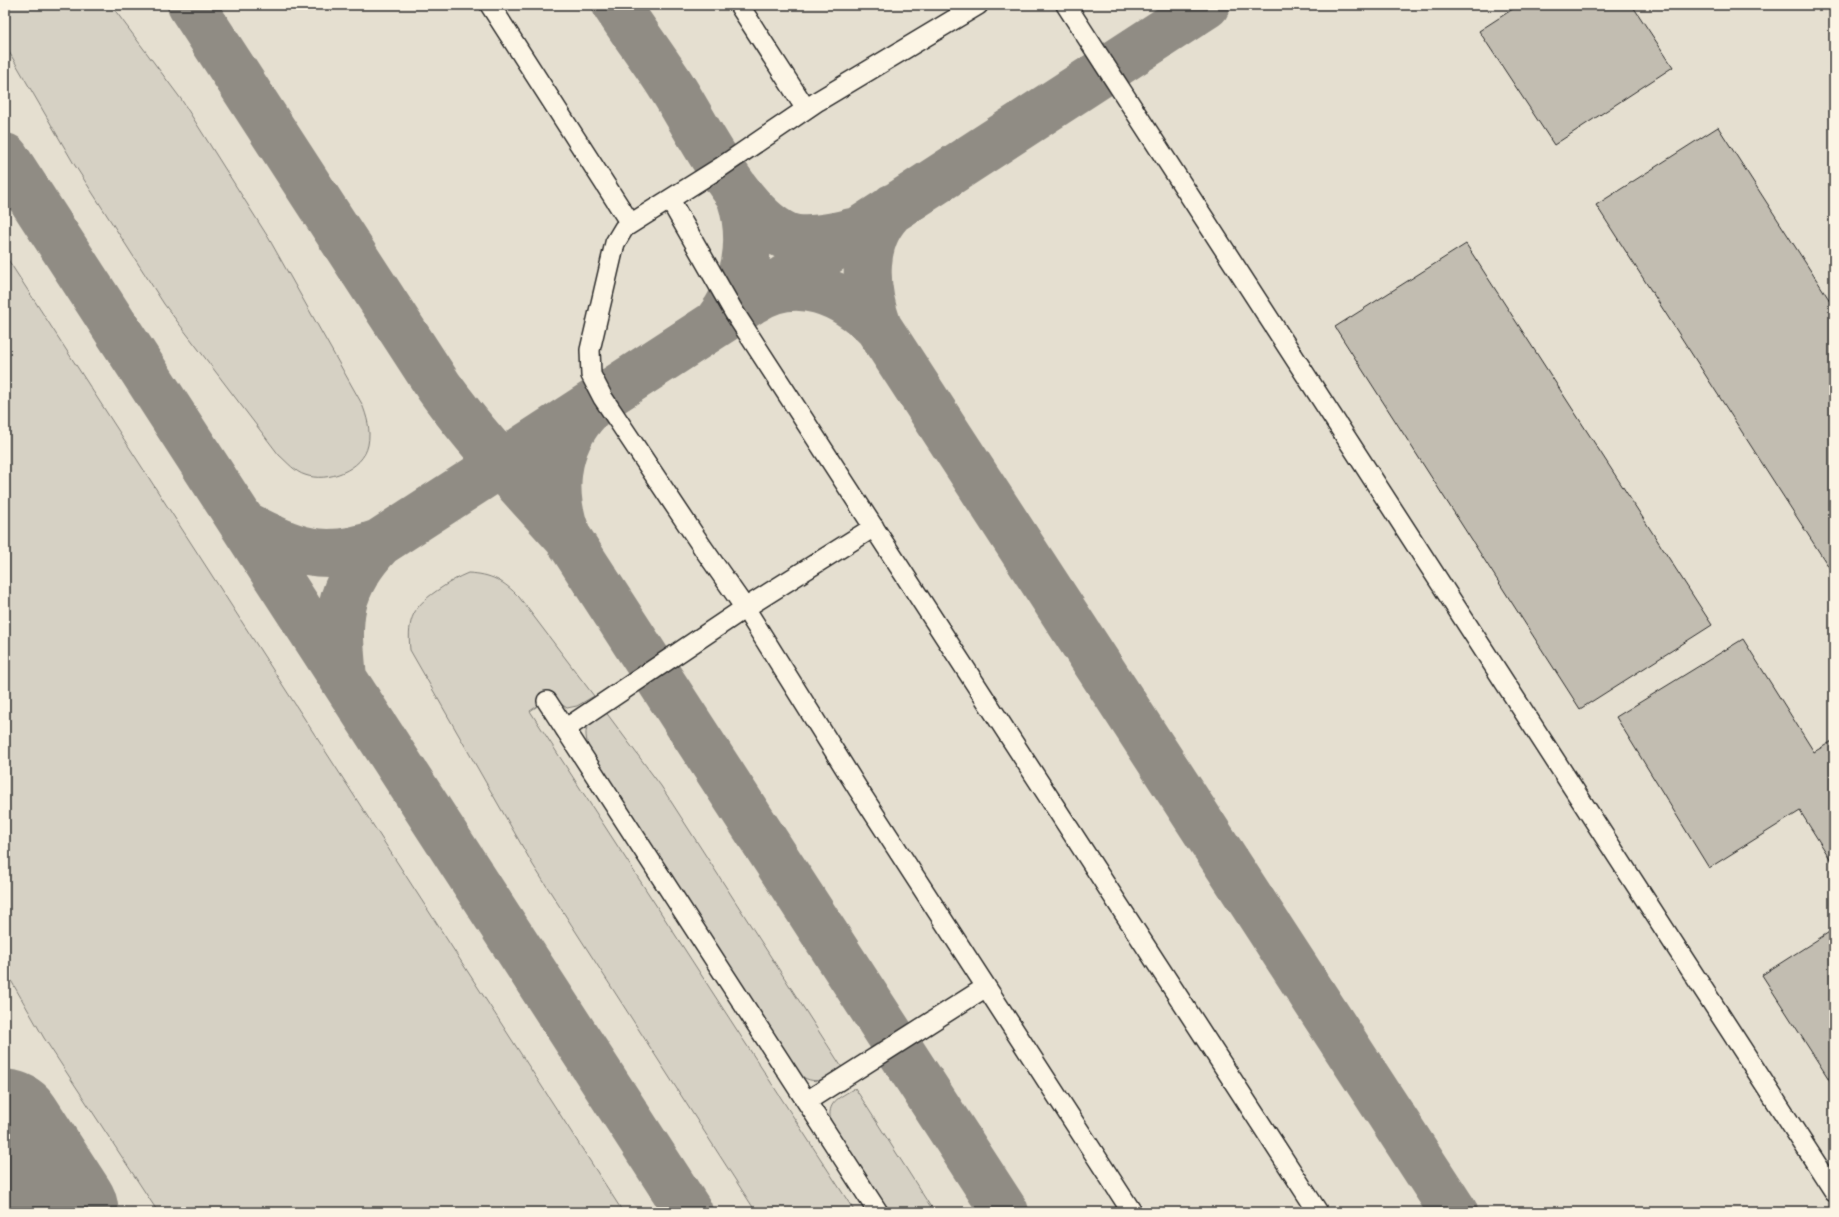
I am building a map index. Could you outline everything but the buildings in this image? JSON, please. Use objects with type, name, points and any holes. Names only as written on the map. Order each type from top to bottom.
[{"type":"lane","points":[[490,5],[630,223]]},
{"type":"lane","points":[[739,5],[806,109]]},
{"type":"lane","points":[[978,5],[806,109],[670,200],[630,223],[619,234],[615,243],[590,350],[590,375],[603,398],[745,608],[986,987],[1132,1212]]},
{"type":"lane","points":[[1066,5],[1834,1191]]},
{"type":"lane","points":[[670,200],[734,312],[1318,1212]]},
{"type":"lane","points":[[565,729],[745,608],[874,527]]},
{"type":"lane","points":[[547,701],[878,1212]]},
{"type":"lane","points":[[807,1101],[986,987]]},
{"type":"shaded area","points":[[5,5],[1834,5],[1834,1212],[5,1212]]},
{"type":"shaded area","points":[[5,5],[111,5],[181,99],[268,237],[362,404],[368,424],[368,445],[365,454],[352,468],[333,476],[314,477],[301,474],[291,466],[279,455],[164,304],[74,164],[5,45]]},
{"type":"shaded area","points":[[5,255],[623,1212],[158,1212],[44,1038],[5,970]]},
{"type":"shaded area","points":[[468,573],[484,575],[496,579],[513,591],[594,696],[577,706],[567,708],[558,702],[554,695],[530,711],[855,1212],[756,1212],[533,865],[410,650],[409,639],[411,621],[418,607],[441,588]]},
{"type":"shaded area","points":[[605,711],[661,786],[843,1069],[827,1078],[817,1081],[801,1076],[589,749],[586,730],[594,719]]},
{"type":"shaded area","points":[[855,1088],[934,1212],[889,1212],[831,1122],[830,1110],[832,1105],[839,1098]]},
{"type":"taxiway","points":[[191,5],[439,387],[485,446],[568,538],[1005,1212]]},
{"type":"taxiway","points":[[616,5],[668,81],[720,167],[751,209],[768,225],[786,236],[793,238],[810,239],[837,236],[852,232]]},
{"type":"taxiway","points":[[243,524],[278,541],[309,551],[341,553],[379,543],[1206,5]]},
{"type":"taxiway","points":[[5,157],[689,1212]]},
{"type":"taxiway","points":[[716,324],[735,295],[745,263],[747,230],[745,213],[740,196]]},
{"type":"taxiway","points":[[878,327],[873,312],[868,280],[870,248],[875,233],[883,219],[894,207]]},
{"type":"taxiway","points":[[753,300],[770,291],[786,287],[803,287],[820,290],[836,296],[851,305],[878,327],[1454,1212]]},
{"type":"taxiway","points":[[568,538],[562,521],[559,504],[557,487],[558,470],[568,438],[588,409]]},
{"type":"taxiway","points":[[343,678],[340,621],[347,590],[354,575],[379,543]]},
{"type":"runway","points":[[5,1129],[59,1212]]}]
